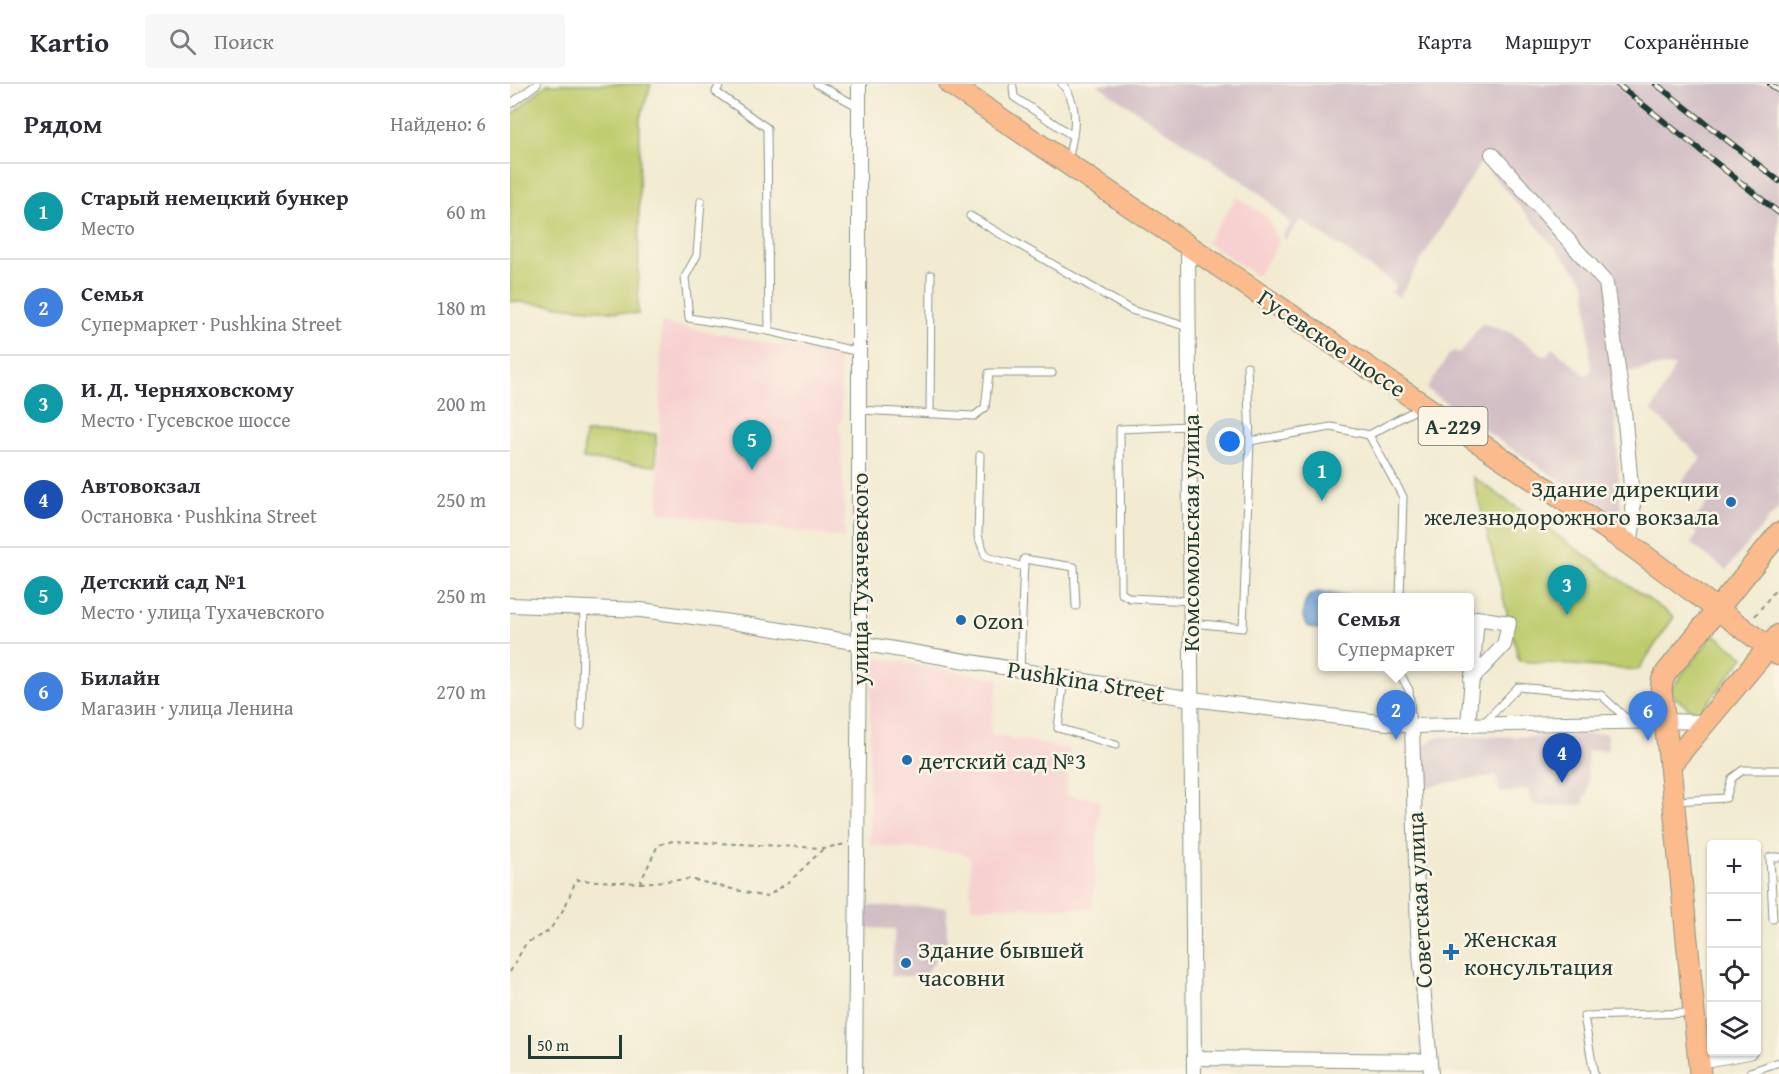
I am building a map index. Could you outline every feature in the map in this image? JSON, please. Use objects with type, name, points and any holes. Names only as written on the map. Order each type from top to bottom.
[{"type":"main road","name":"Гусевское шоссе","points":[[951,84],[1630,545],[1718,609],[1776,645]]},
{"type":"main road","points":[[1700,1068],[1664,721],[1662,681],[1666,673],[1779,533]]},
{"type":"main road","points":[[1670,765],[1776,645]]},
{"type":"street","name":"улица Тухачевского","points":[[855,1074],[859,644],[859,84]]},
{"type":"street","points":[[1492,154],[1606,283],[1626,423],[1634,518],[1630,545]]},
{"type":"street","name":"Комсомольская улица","points":[[1188,245],[1194,1074]]},
{"type":"street","name":"Pushkina Street","points":[[510,605],[641,610],[745,624],[1192,699],[1412,726],[1706,722]]},
{"type":"street","points":[[1468,725],[1471,681]]},
{"type":"street","name":"Советская улица","points":[[1412,726],[1418,931],[1430,1068]]},
{"type":"street","points":[[1700,1068],[1737,1056]]},
{"type":"street","points":[[1194,1058],[1430,1068]]},
{"type":"lane","points":[[510,104],[537,84]]},
{"type":"lane","points":[[720,84],[716,92],[767,128],[769,331]]},
{"type":"lane","points":[[817,84],[859,107]]},
{"type":"lane","points":[[1062,84],[1067,89],[1073,105],[1075,123],[1067,163]]},
{"type":"lane","points":[[1012,87],[1014,98],[1073,136]]},
{"type":"lane","points":[[701,201],[697,255],[685,277],[689,318],[769,331],[859,352]]},
{"type":"lane","points":[[970,216],[1131,310],[1188,327]]},
{"type":"lane","points":[[930,414],[931,275]]},
{"type":"lane","points":[[1191,623],[1243,628],[1250,441],[1247,366]]},
{"type":"lane","points":[[859,410],[974,417],[985,408],[989,373],[1052,373]]},
{"type":"lane","points":[[1250,441],[1331,427],[1369,435],[1424,406]]},
{"type":"lane","points":[[1189,426],[1120,429],[1120,593],[1130,598],[1191,601]]},
{"type":"lane","points":[[1369,435],[1403,497],[1400,593]]},
{"type":"lane","points":[[981,455],[978,536],[986,557],[1024,567]]},
{"type":"lane","points":[[1020,670],[1024,559],[1074,567],[1076,606]]},
{"type":"lane","points":[[581,726],[584,607]]},
{"type":"lane","points":[[1399,671],[1409,690],[1412,726]]},
{"type":"lane","points":[[1064,677],[1058,728],[1116,745]]},
{"type":"lane","points":[[1483,724],[1518,687],[1601,695],[1630,722]]},
{"type":"lane","points":[[1673,802],[1726,798],[1732,778],[1743,770],[1779,770]]},
{"type":"lane","points":[[1773,919],[1770,857],[1779,857]]},
{"type":"lane","points":[[1594,1074],[1584,1016],[1694,1013]]},
{"type":"lane","points":[[1751,1074],[1750,1072],[1779,1062]]},
{"type":"path","points":[[1753,618],[1779,585]]},
{"type":"path","points":[[640,883],[658,845],[673,841],[824,848],[857,842]]},
{"type":"path","points":[[510,972],[526,943],[549,931],[565,907],[576,880],[640,883],[690,879],[766,897],[789,882],[824,848]]},
{"type":"shaded area","points":[[1096,84],[1779,84],[1779,401],[1773,407],[1779,412],[1779,507],[1726,570],[1691,544],[1698,533],[1689,526],[1707,504],[1681,482],[1702,458],[1652,411],[1675,366],[1654,367],[1632,372],[1619,368],[1610,370],[1614,395],[1621,515],[1619,519],[1497,439],[1427,389],[1450,353],[1455,351],[1460,353],[1482,323],[1511,333],[1546,357],[1553,348],[1586,375],[1591,370],[1586,286],[1581,277],[1481,162],[1399,297],[1391,292],[1396,285],[1301,220],[1285,240],[1283,236],[1291,224],[1260,193]]},
{"type":"shaded area","points":[[1237,197],[1268,218],[1279,243],[1257,276],[1207,242]]},
{"type":"shaded area","points":[[661,323],[839,357],[842,421],[839,423],[839,432],[841,434],[845,538],[659,512]]},
{"type":"shaded area","points":[[874,657],[999,679],[990,734],[1069,749],[1066,795],[1100,800],[1093,908],[971,907],[970,860],[967,855],[870,845],[871,659]]},
{"type":"shaded area","points":[[1607,733],[1608,750],[1587,751],[1588,795],[1584,795],[1585,801],[1581,805],[1536,806],[1530,800],[1528,789],[1500,793],[1496,775],[1423,787],[1424,747],[1435,737],[1561,736]]},
{"type":"shaded area","points":[[867,906],[947,907],[947,942],[924,976],[891,976],[895,929],[867,928]]},
{"type":"green space","points":[[547,84],[651,84],[640,119],[638,314],[510,301],[510,116]]},
{"type":"green space","points":[[585,433],[656,434],[656,466],[583,459]]},
{"type":"green space","points":[[1473,477],[1674,617],[1638,670],[1519,661]]},
{"type":"green space","points":[[1714,634],[1744,657],[1698,715],[1668,692]]},
{"type":"water","points":[[1319,592],[1328,593],[1318,593],[1318,629],[1308,626],[1303,616],[1305,604],[1311,594]]},
{"type":"railway","points":[[1617,84],[1779,213]]},
{"type":"railway","points":[[1656,84],[1779,181]]},
{"type":"railway","points":[[1770,84],[1779,91]]},
{"type":"place","name":"Детский сад №1","points":[[752,470]]},
{"type":"place","name":"Старый немецкий бункер","points":[[1322,501]]},
{"type":"place","name":"Здание дирекции железнодорожного вокзала","points":[[1731,502]]},
{"type":"place","name":"И. Д. Черняховскому","points":[[1567,615]]},
{"type":"place","name":"Ozon","points":[[961,620]]},
{"type":"place","name":"Семья","points":[[1396,740]]},
{"type":"place","name":"Билайн","points":[[1648,741]]},
{"type":"place","name":"детский сад №3","points":[[907,760]]},
{"type":"place","name":"Автовокзал","points":[[1562,783]]},
{"type":"place","name":"Женская консультация","points":[[1451,952]]},
{"type":"place","name":"Здание бывшей часовни","points":[[906,963]]}]
